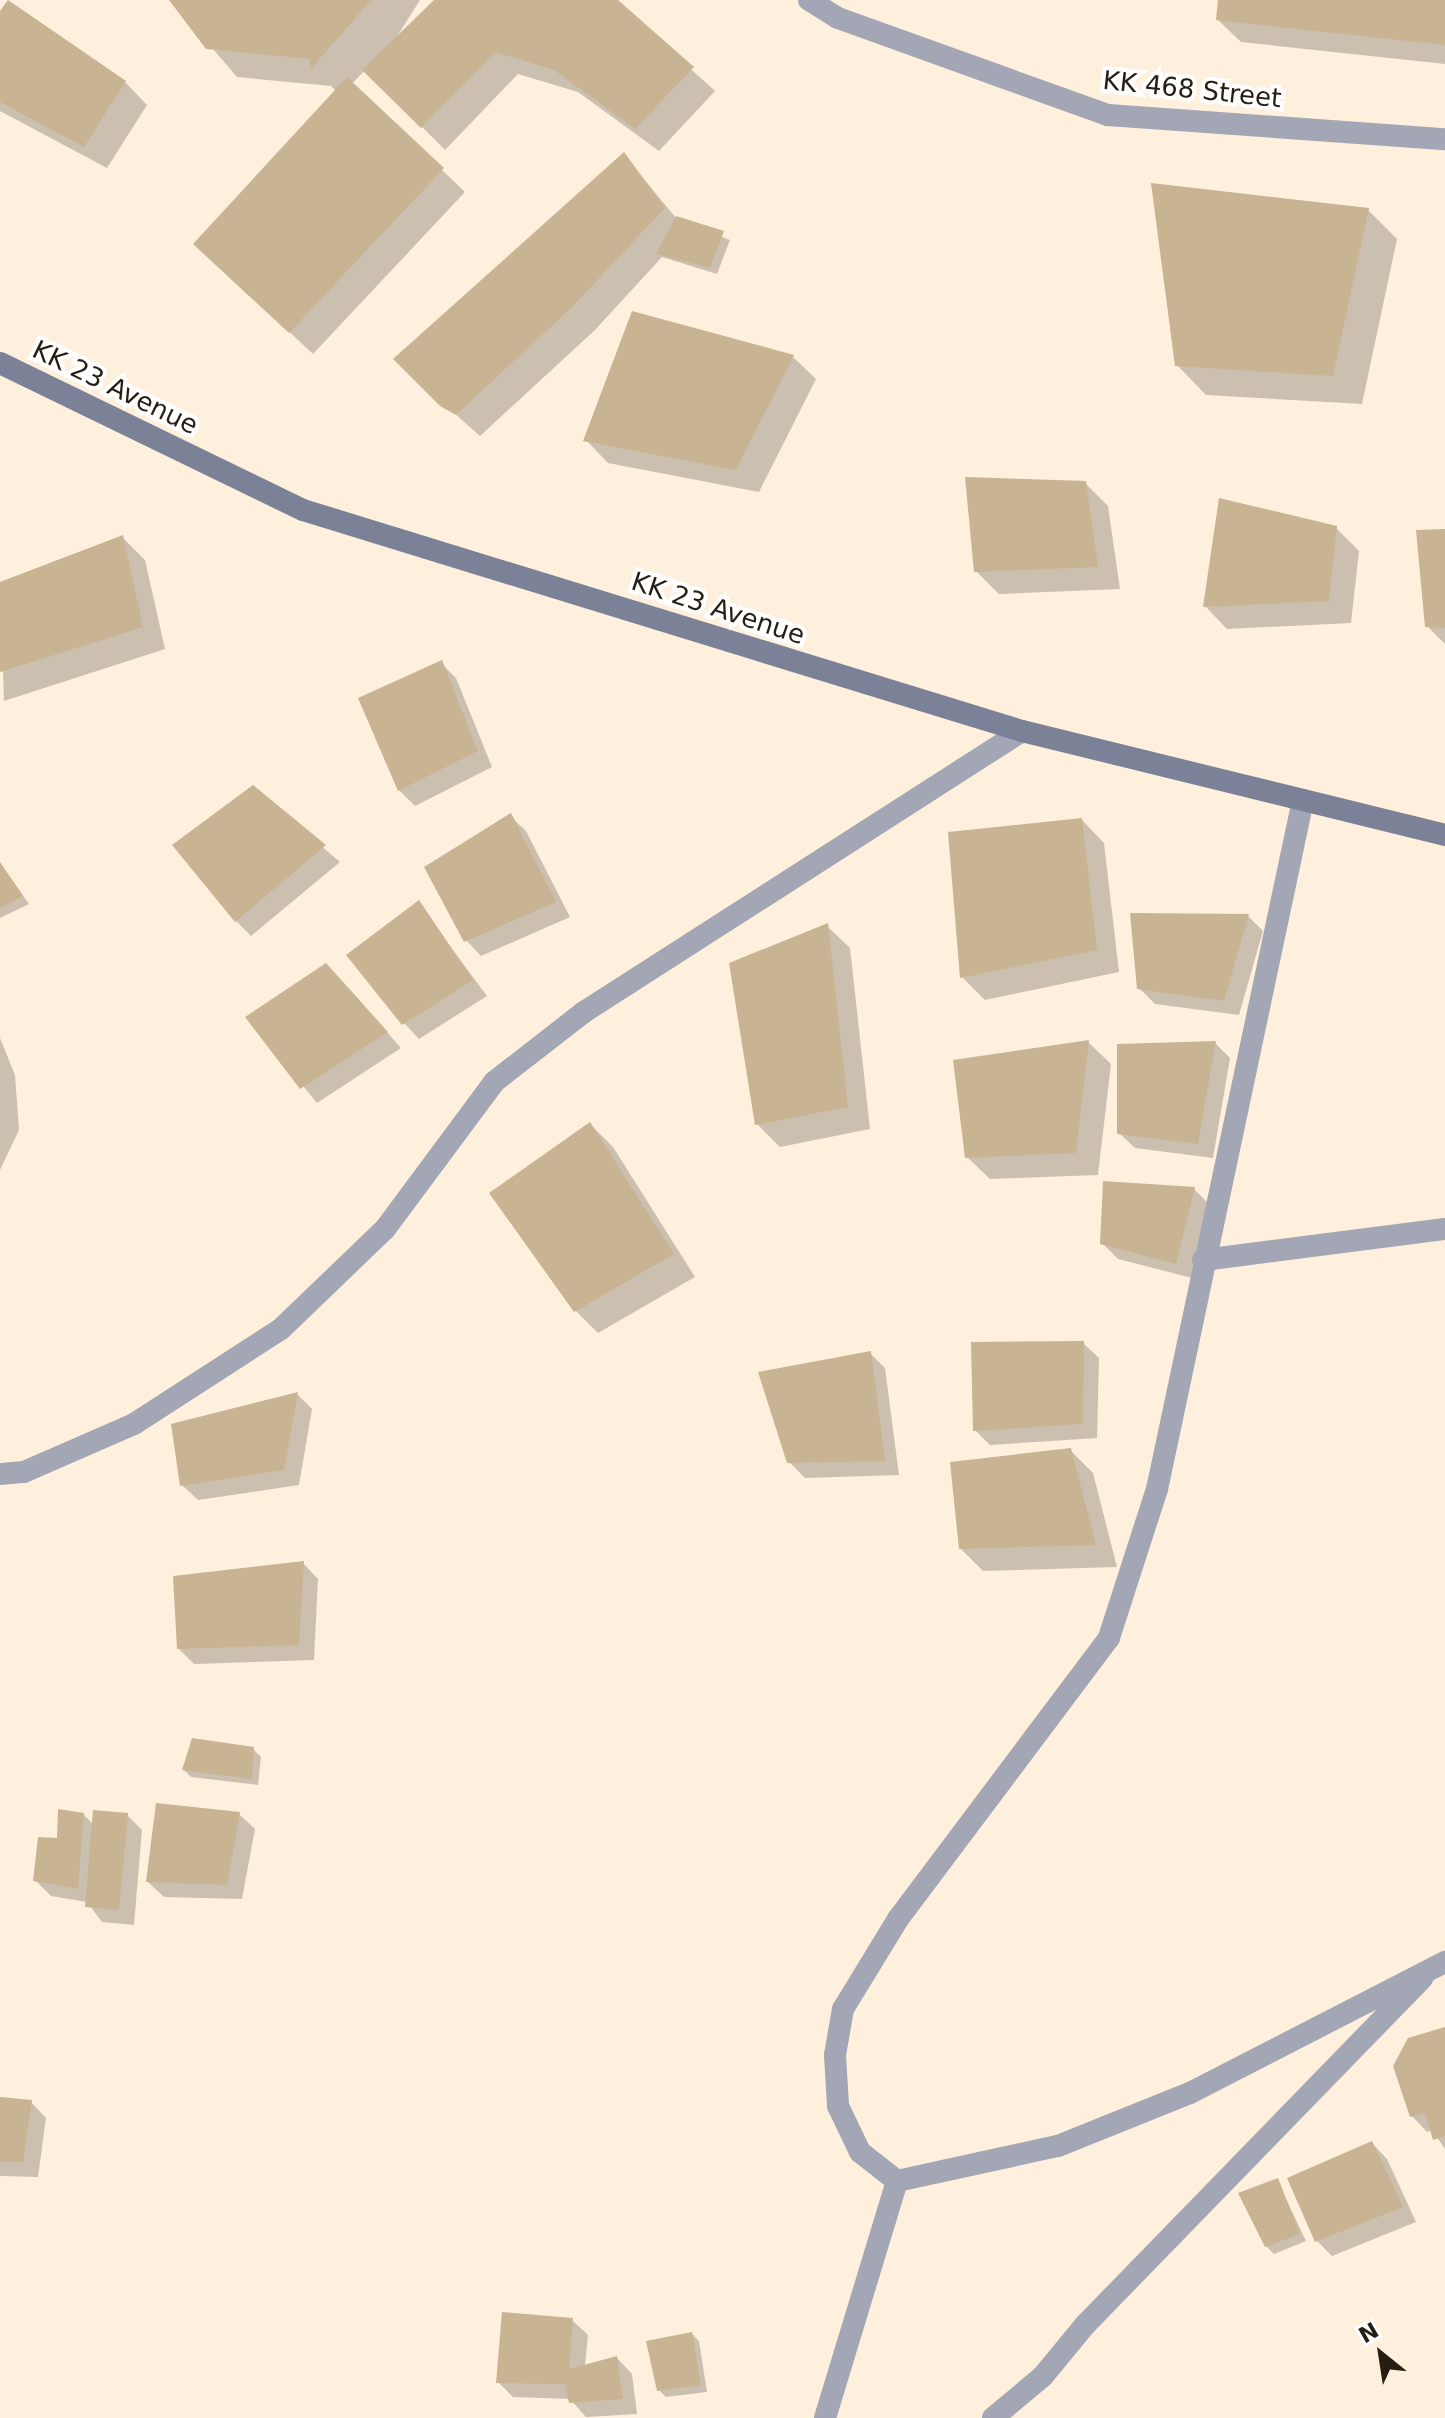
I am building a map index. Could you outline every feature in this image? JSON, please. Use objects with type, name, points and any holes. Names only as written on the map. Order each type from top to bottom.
[{"type":"main road","name":"KK 23 Avenue","points":[[0,363],[303,510],[1022,731],[1445,835]]},
{"type":"street","name":"KK 468 Street","points":[[809,0],[838,18],[1108,115],[1445,139]]},
{"type":"street","points":[[0,1474],[24,1472],[134,1424],[281,1329],[385,1229],[494,1082],[584,1012],[1022,731]]},
{"type":"street","points":[[897,2181],[860,2152],[838,2106],[835,2055],[843,2009],[898,1919],[1109,1638],[1157,1489],[1203,1260],[1303,800]]},
{"type":"street","points":[[1203,1260],[1445,1229]]},
{"type":"street","points":[[897,2181],[1073,2140],[1190,2093],[1440,1964]]},
{"type":"street","points":[[993,2418],[1043,2376],[1085,2325],[1440,1964]]},
{"type":"street","points":[[825,2418],[897,2181]]},
{"type":"building","points":[[8,0],[126,81],[84,147],[0,102],[0,11]]},
{"type":"building","points":[[169,0],[371,0],[311,69],[310,59],[206,49]]},
{"type":"building","points":[[434,0],[618,0],[694,67],[635,129],[554,70],[495,52],[421,128],[362,70]]},
{"type":"building","points":[[1218,0],[1445,0],[1445,45],[1216,20]]},
{"type":"building","points":[[347,77],[444,168],[289,333],[193,244]]},
{"type":"building","points":[[624,152],[665,208],[572,307],[456,415],[440,406],[393,359]]},
{"type":"building","points":[[1151,183],[1369,208],[1333,376],[1175,366]]},
{"type":"building","points":[[676,216],[724,231],[710,268],[656,254]]},
{"type":"building","points":[[632,311],[794,355],[736,470],[583,441]]},
{"type":"building","points":[[965,477],[1086,481],[1098,567],[974,572]]},
{"type":"building","points":[[1219,498],[1337,526],[1329,601],[1203,607]]},
{"type":"building","points":[[1445,529],[1445,628],[1425,627],[1416,530]]},
{"type":"building","points":[[123,535],[143,627],[0,672],[0,582]]},
{"type":"building","points":[[442,660],[478,751],[398,791],[358,698]]},
{"type":"building","points":[[253,785],[326,845],[235,922],[172,845]]},
{"type":"building","points":[[511,813],[556,902],[464,942],[424,867]]},
{"type":"building","points":[[1082,818],[1097,950],[960,978],[948,832]]},
{"type":"building","points":[[0,862],[23,896],[0,908]]},
{"type":"building","points":[[419,900],[473,980],[402,1025],[346,955]]},
{"type":"building","points":[[1130,913],[1249,914],[1224,1001],[1137,989]]},
{"type":"building","points":[[828,923],[848,1107],[755,1125],[729,963]]},
{"type":"building","points":[[326,963],[388,1032],[300,1089],[245,1017]]},
{"type":"building","points":[[1089,1040],[1076,1153],[965,1158],[953,1060]]},
{"type":"building","points":[[1216,1041],[1198,1144],[1117,1134],[1117,1044]]},
{"type":"building","points":[[590,1122],[674,1254],[574,1312],[489,1193]]},
{"type":"building","points":[[1103,1181],[1195,1187],[1176,1264],[1100,1244]]},
{"type":"building","points":[[1084,1341],[1083,1424],[973,1431],[971,1342]]},
{"type":"building","points":[[871,1351],[885,1461],[787,1463],[758,1372]]},
{"type":"building","points":[[298,1392],[284,1470],[180,1486],[171,1424]]},
{"type":"building","points":[[1071,1448],[1096,1545],[959,1549],[950,1462]]},
{"type":"building","points":[[304,1561],[299,1645],[177,1649],[173,1576]]},
{"type":"building","points":[[192,1738],[254,1747],[252,1779],[182,1770]]},
{"type":"building","points":[[156,1803],[240,1812],[227,1885],[146,1882]]},
{"type":"building","points":[[58,1809],[84,1813],[78,1889],[33,1881],[38,1837],[57,1838]]},
{"type":"building","points":[[93,1810],[128,1813],[119,1910],[85,1907]]},
{"type":"building","points":[[1445,2027],[1445,2136],[1433,2140],[1425,2113],[1410,2117],[1393,2066],[1408,2038]]},
{"type":"building","points":[[0,2097],[32,2100],[23,2162],[0,2162]]},
{"type":"building","points":[[1372,2141],[1403,2207],[1315,2242],[1287,2178]]},
{"type":"building","points":[[1278,2178],[1300,2234],[1265,2247],[1238,2193]]},
{"type":"building","points":[[502,2312],[573,2318],[569,2369],[617,2356],[623,2399],[569,2403],[565,2384],[496,2383]]},
{"type":"building","points":[[692,2332],[701,2385],[657,2391],[646,2341]]}]
